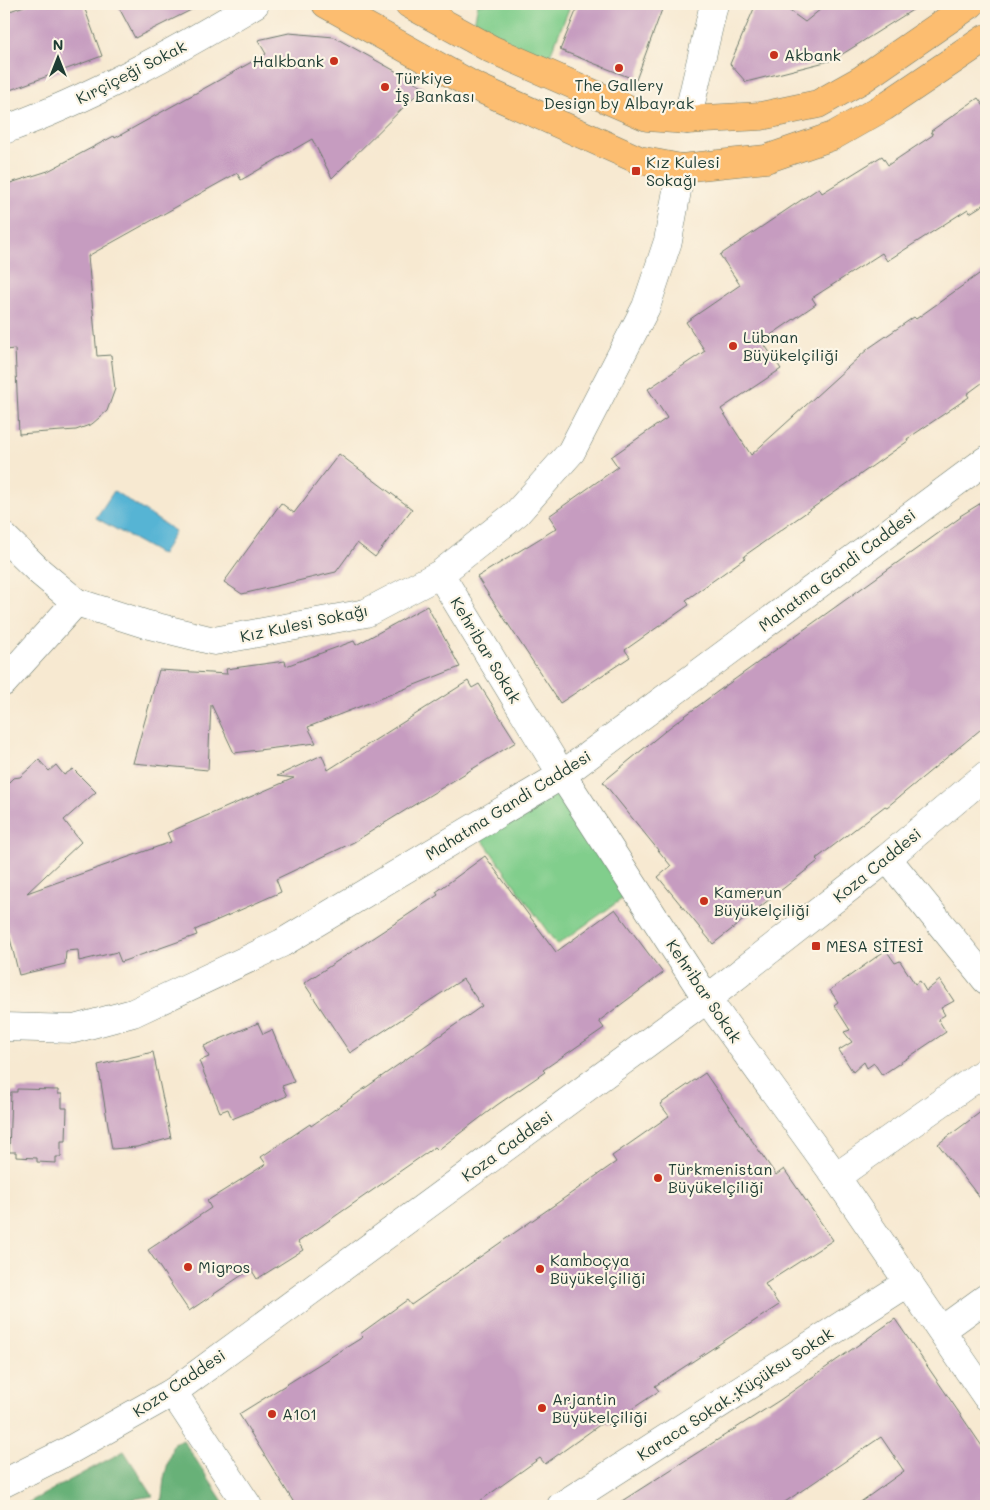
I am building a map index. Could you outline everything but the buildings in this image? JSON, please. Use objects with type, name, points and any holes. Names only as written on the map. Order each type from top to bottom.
[{"type":"main road","points":[[326,4],[472,85],[640,160],[682,168],[766,158],[833,136],[884,107],[986,38]]},
{"type":"main road","points":[[409,4],[491,49],[647,116],[687,120],[761,116],[818,104],[861,80],[972,4]]},
{"type":"street","name":"Kırçiçeği Sokak","points":[[4,130],[40,117],[186,44],[254,4]]},
{"type":"street","points":[[687,120],[714,4]]},
{"type":"street","name":"Kız Kulesi Sokağı","points":[[4,536],[40,572],[76,602],[145,624],[214,641],[366,613],[440,574],[517,512],[571,452],[646,307],[668,241],[682,168]]},
{"type":"street","name":"Mahatma Gandi Caddesi","points":[[4,1027],[74,1029],[132,1013],[282,943],[562,775],[986,460]]},
{"type":"street","name":"Kehribar Sokak","points":[[440,574],[562,775],[707,999],[836,1177],[986,1396]]},
{"type":"street","points":[[4,682],[76,602]]},
{"type":"street","name":"Koza Caddesi","points":[[4,1483],[70,1450],[173,1392],[707,999],[888,858],[986,775]]},
{"type":"street","points":[[888,858],[986,980]]},
{"type":"street","points":[[836,1177],[986,1071]]},
{"type":"street","name":"Karaca Sokak.;Küçüksu Sokak","points":[[561,1506],[909,1282]]},
{"type":"street","points":[[942,1330],[986,1298]]},
{"type":"street","points":[[173,1392],[248,1506]]},
{"type":"green space","points":[[478,4],[571,4],[543,72],[471,38]]},
{"type":"green space","points":[[562,775],[636,889],[557,945],[474,828]]},
{"type":"green space","points":[[183,1440],[226,1506],[161,1506],[164,1478],[173,1444]]},
{"type":"green space","points":[[124,1451],[153,1496],[91,1506],[22,1506]]},
{"type":"water","points":[[114,491],[175,531],[162,555],[96,518]]},
{"type":"place","name":"Akbank","points":[[774,55]]},
{"type":"place","name":"Halkbank","points":[[334,61]]},
{"type":"place","name":"The Gallery Design by Albayrak","points":[[619,68]]},
{"type":"place","name":"Türkiye İş Bankası","points":[[385,87]]},
{"type":"place","name":"Kız Kulesi Sokağı","points":[[636,171]]},
{"type":"place","name":"Lübnan Büyükelçiliği","points":[[733,346]]},
{"type":"place","name":"Kamerun Büyükelçiliği","points":[[704,901]]},
{"type":"place","name":"MESA SİTESİ","points":[[816,946]]},
{"type":"place","name":"Türkmenistan Büyükelçiliği","points":[[658,1178]]},
{"type":"place","name":"Migros","points":[[188,1267]]},
{"type":"place","name":"Kamboçya Büyükelçiliği","points":[[540,1269]]},
{"type":"place","name":"Arjantin Büyükelçiliği","points":[[542,1408]]},
{"type":"place","name":"A101","points":[[272,1414]]}]
